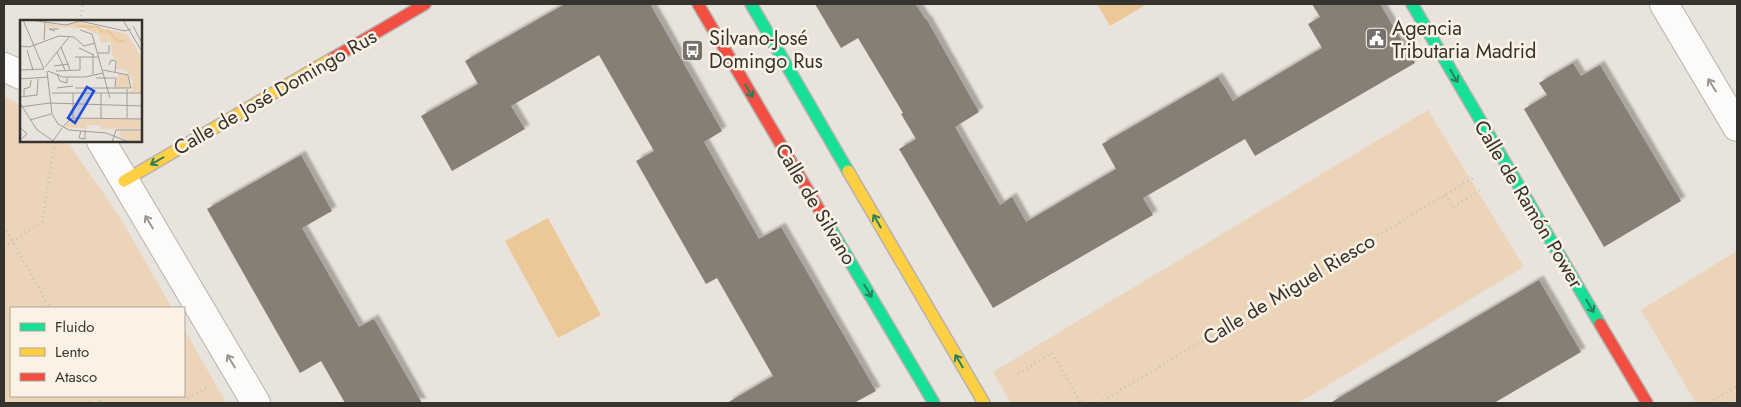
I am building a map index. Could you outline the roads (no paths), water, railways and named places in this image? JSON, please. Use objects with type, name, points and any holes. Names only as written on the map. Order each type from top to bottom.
[{"type":"street","name":"Calle de José Domingo Rus","points":[[124,181],[426,4]]},
{"type":"street","name":"Calle de Silvano","points":[[698,4],[934,403]]},
{"type":"street","points":[[751,4],[984,403]]},
{"type":"street","name":"Calle de Ramón Power","points":[[1412,4],[1647,403]]},
{"type":"street","points":[[1664,4],[1737,127]]},
{"type":"street","points":[[4,67],[20,75]]},
{"type":"street","points":[[102,142],[256,403]]},
{"type":"place","name":"Agencia Tributaria Madrid","points":[[1376,39]]},
{"type":"place","name":"Silvano-José Domingo Rus","points":[[693,50]]}]
